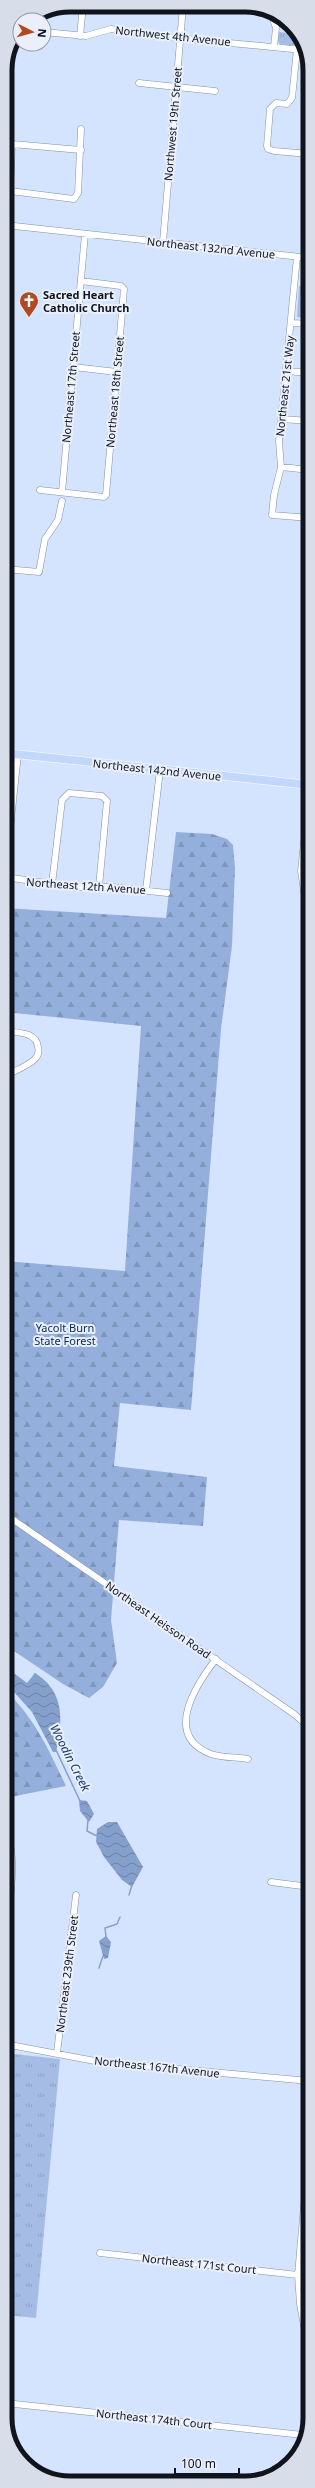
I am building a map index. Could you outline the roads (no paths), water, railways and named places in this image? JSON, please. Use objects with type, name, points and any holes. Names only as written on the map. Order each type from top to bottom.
[{"type":"main road","name":"Northeast 142nd Avenue","points":[[12,754],[303,784]]},
{"type":"street","points":[[80,36],[82,12]]},
{"type":"street","name":"Northwest 19th Street","points":[[163,242],[182,12]]},
{"type":"street","points":[[273,20],[276,28],[274,47]]},
{"type":"street","name":"Northwest 4th Avenue","points":[[52,33],[90,36],[111,29],[145,35],[299,50]]},
{"type":"street","points":[[300,51],[290,103],[273,105],[270,109],[267,146],[268,150],[303,153]]},
{"type":"street","points":[[139,83],[215,91]]},
{"type":"street","points":[[12,191],[76,198],[81,150],[81,129]]},
{"type":"street","points":[[12,144],[81,150]]},
{"type":"street","name":"Northeast 132nd Avenue","points":[[12,227],[303,257]]},
{"type":"street","name":"Northeast 17th Street","points":[[62,492],[85,234]]},
{"type":"street","name":"Northeast 21st Way","points":[[298,257],[279,441],[281,468],[274,495],[272,515],[303,517]]},
{"type":"street","name":"Northeast 18th Street","points":[[62,492],[106,497],[123,287],[81,281]]},
{"type":"street","points":[[292,323],[303,324]]},
{"type":"street","points":[[73,367],[117,372]]},
{"type":"street","points":[[286,371],[303,372]]},
{"type":"street","points":[[281,419],[303,421]]},
{"type":"street","points":[[281,468],[303,470]]},
{"type":"street","points":[[40,490],[62,492]]},
{"type":"street","points":[[12,570],[39,572],[45,539],[58,520],[62,501]]},
{"type":"street","points":[[12,811],[18,754]]},
{"type":"street","points":[[146,890],[160,770]]},
{"type":"street","points":[[52,884],[62,800],[64,794],[69,793],[102,796],[106,799],[108,804],[99,887]]},
{"type":"street","points":[[303,852],[301,871],[303,885]]},
{"type":"street","name":"Northeast 12th Avenue","points":[[12,878],[52,884],[146,890],[167,893]]},
{"type":"street","points":[[12,1032],[30,1035],[36,1040],[38,1050],[33,1061],[12,1072]]},
{"type":"street","name":"Northeast Heisson Road","points":[[12,1519],[216,1659],[303,1722]]},
{"type":"street","points":[[216,1659],[203,1676],[186,1712],[184,1722],[186,1731],[193,1742],[202,1750],[213,1754],[248,1759]]},
{"type":"street","points":[[12,1849],[12,1865]]},
{"type":"street","points":[[271,1882],[303,1886]]},
{"type":"street","name":"Northeast 239th Street","points":[[57,2053],[76,1895]]},
{"type":"street","name":"Northeast 167th Avenue","points":[[12,2045],[100,2062],[130,2066],[303,2080]]},
{"type":"street","points":[[303,2217],[298,2274],[300,2304],[303,2320]]},
{"type":"street","name":"Northeast 171st Court","points":[[100,2253],[298,2274]]},
{"type":"street","name":"Northeast 174th Court","points":[[12,2405],[301,2435]]},
{"type":"water","points":[[12,1670],[15,1674],[27,1683],[35,1673],[45,1681],[57,1698],[60,1729],[56,1752],[53,1752],[32,1712],[12,1690]]},
{"type":"water","points":[[79,1800],[87,1801],[94,1814],[89,1822],[80,1811]]},
{"type":"water","points":[[108,1822],[117,1822],[143,1867],[132,1887],[122,1880],[104,1857],[96,1842],[97,1829]]},
{"type":"water","points":[[106,1936],[111,1942],[108,1958],[104,1959],[99,1941]]},
{"type":"waterway","name":"Woodin Creek","points":[[56,1750],[80,1801]]},
{"type":"waterway","name":"Woodin Creek","points":[[88,1820],[87,1831],[97,1836]]},
{"type":"waterway","name":"Woodin Creek","points":[[129,1895],[132,1885]]},
{"type":"waterway","name":"Woodin Creek","points":[[106,1937],[105,1928],[117,1924],[120,1917]]},
{"type":"waterway","name":"Woodin Creek","points":[[99,1968],[103,1956]]},
{"type":"place","name":"Sacred Heart Catholic Church","points":[[29,318]]},
{"type":"park label","name":"Yacolt Burn State Forest","points":[[65,1334]]}]
